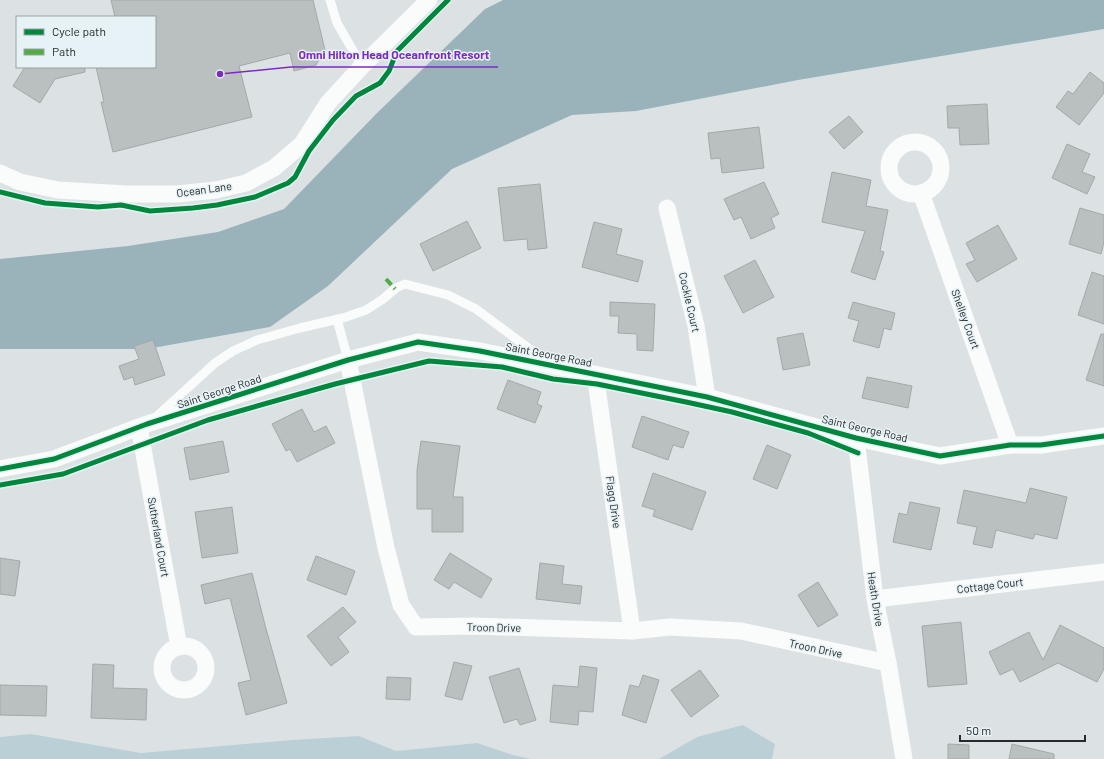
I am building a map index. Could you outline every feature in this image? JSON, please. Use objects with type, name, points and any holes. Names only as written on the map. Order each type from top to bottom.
[{"type":"street","name":"Ocean Lane","points":[[0,173],[20,182],[58,190],[126,194],[177,194],[216,190],[246,183],[274,168],[302,144],[328,102],[429,0]]},
{"type":"street","name":"Shelley Court","points":[[921,194],[1010,445]]},
{"type":"street","name":"Cockle Court","points":[[667,208],[696,326],[707,397]]},
{"type":"street","name":"Saint George Road","points":[[0,469],[54,459],[143,426],[348,360],[418,342],[480,351],[707,397],[856,438],[940,456],[1010,445],[1040,445],[1104,436]]},
{"type":"street","name":"Troon Drive","points":[[348,360],[386,548],[401,605],[416,627],[474,626],[632,631],[670,627],[741,631],[888,663]]},
{"type":"street","name":"Flagg Drive","points":[[596,374],[632,631]]},
{"type":"street","name":"Sutherland Court","points":[[143,426],[179,647]]},
{"type":"street","name":"Heath Drive","points":[[856,438],[875,599],[888,663],[904,759]]},
{"type":"street","name":"Cottage Court","points":[[875,599],[1104,572]]},
{"type":"lane","points":[[330,0],[337,24],[362,66]]},
{"type":"lane","points":[[143,426],[215,363],[233,350],[257,340],[366,310],[396,288],[406,284],[448,295],[476,309],[552,365]]},
{"type":"lane","name":"Troon Drive","points":[[337,319],[348,360]]},
{"type":"shaded area","points":[[743,725],[775,744],[772,759],[659,759],[697,737]]},
{"type":"shaded area","points":[[31,734],[141,753],[292,740],[359,736],[396,751],[477,743],[513,755],[531,759],[0,759],[0,737]]},
{"type":"water","points":[[503,0],[1104,0],[1104,29],[798,80],[636,111],[572,115],[452,169],[328,286],[270,327],[147,349],[0,349],[0,259],[128,246],[218,232],[284,209],[377,113],[485,9]]},
{"type":"building","points":[[111,0],[313,0],[325,50],[316,65],[294,71],[290,53],[239,66],[252,117],[113,152],[101,102],[104,102],[96,68],[156,68],[156,16],[115,16]]},
{"type":"building","points":[[24,68],[85,68],[85,72],[55,79],[40,103],[13,86]]},
{"type":"building","points":[[1090,72],[1104,83],[1104,93],[1079,125],[1056,107],[1068,91],[1073,94]]},
{"type":"building","points":[[987,104],[989,144],[960,145],[959,128],[948,128],[947,106]]},
{"type":"building","points":[[849,116],[863,132],[844,149],[829,132]]},
{"type":"building","points":[[759,127],[764,168],[722,173],[720,158],[711,159],[708,133]]},
{"type":"building","points":[[1067,144],[1090,154],[1082,172],[1095,177],[1087,194],[1052,178]]},
{"type":"building","points":[[832,172],[871,180],[866,206],[888,210],[880,251],[884,252],[875,280],[851,272],[865,231],[822,222]]},
{"type":"building","points":[[764,182],[779,214],[771,218],[775,228],[751,239],[741,217],[734,220],[724,199]]},
{"type":"building","points":[[540,184],[547,248],[528,250],[527,239],[504,241],[498,188]]},
{"type":"building","points":[[1080,208],[1104,215],[1104,242],[1101,254],[1069,244]]},
{"type":"building","points":[[467,221],[481,248],[433,271],[420,244]]},
{"type":"building","points":[[594,222],[622,229],[616,254],[643,261],[638,282],[582,267]]},
{"type":"building","points":[[998,225],[1017,259],[977,282],[966,264],[975,260],[966,243]]},
{"type":"building","points":[[755,260],[774,297],[743,313],[724,276]]},
{"type":"building","points":[[1092,272],[1104,276],[1104,324],[1078,315]]},
{"type":"building","points":[[610,302],[655,304],[653,351],[637,350],[637,334],[618,333],[619,316],[610,316]]},
{"type":"building","points":[[853,302],[895,313],[891,330],[884,328],[879,348],[853,341],[859,321],[848,318]]},
{"type":"building","points":[[803,333],[810,365],[783,370],[777,338]]},
{"type":"building","points":[[1101,334],[1104,334],[1104,386],[1086,380]]},
{"type":"building","points":[[153,340],[165,375],[135,385],[133,377],[124,380],[119,366],[139,359],[134,346]]},
{"type":"building","points":[[867,377],[912,386],[908,408],[862,398]]},
{"type":"building","points":[[508,380],[541,392],[537,404],[542,406],[535,423],[497,409]]},
{"type":"building","points":[[302,409],[314,432],[326,426],[335,443],[297,462],[290,449],[286,451],[272,424]]},
{"type":"building","points":[[642,416],[689,432],[683,448],[673,445],[668,460],[632,447]]},
{"type":"building","points":[[223,441],[229,472],[190,480],[184,448]]},
{"type":"building","points":[[421,441],[460,446],[453,497],[463,497],[463,532],[432,532],[432,509],[417,509],[417,470]]},
{"type":"building","points":[[767,445],[791,455],[777,489],[753,479]]},
{"type":"building","points":[[653,473],[706,492],[692,530],[653,516],[655,510],[642,506]]},
{"type":"building","points":[[1030,488],[1067,497],[1057,539],[1035,534],[1033,539],[996,530],[992,548],[973,544],[977,527],[957,523],[964,490],[1026,503]]},
{"type":"building","points":[[910,502],[940,508],[931,550],[893,542],[899,513],[907,515]]},
{"type":"building","points":[[232,507],[238,553],[202,558],[195,512]]},
{"type":"building","points":[[450,553],[492,579],[481,598],[454,582],[449,589],[434,580]]},
{"type":"building","points":[[316,556],[355,571],[346,595],[307,580]]},
{"type":"building","points":[[0,558],[20,561],[15,596],[0,594]]},
{"type":"building","points":[[540,563],[564,566],[562,584],[582,586],[580,604],[536,599]]},
{"type":"building","points":[[252,573],[287,703],[246,715],[238,683],[251,680],[230,598],[205,604],[201,585]]},
{"type":"building","points":[[818,582],[838,615],[818,627],[798,595]]},
{"type":"building","points":[[343,607],[356,622],[338,637],[349,652],[331,666],[307,636]]},
{"type":"building","points":[[961,622],[967,684],[928,687],[922,626]]},
{"type":"building","points":[[1060,625],[1104,648],[1104,669],[1097,682],[1058,663],[1020,682],[1013,669],[1000,675],[989,652],[1029,632],[1043,660]]},
{"type":"building","points":[[454,662],[472,666],[462,700],[445,696]]},
{"type":"building","points":[[93,664],[114,665],[113,688],[147,689],[146,720],[91,718]]},
{"type":"building","points":[[580,666],[597,668],[593,712],[579,711],[578,725],[550,722],[553,685],[578,687]]},
{"type":"building","points":[[519,668],[536,720],[520,725],[517,719],[504,723],[489,677]]},
{"type":"building","points":[[700,670],[719,696],[691,717],[671,690]]},
{"type":"building","points":[[643,675],[659,680],[646,723],[622,715],[630,685],[639,687]]},
{"type":"building","points":[[387,677],[411,678],[410,700],[386,699]]},
{"type":"building","points":[[0,685],[47,686],[46,716],[0,715]]},
{"type":"building","points":[[948,744],[969,745],[969,759],[948,759]]},
{"type":"building","points":[[1012,744],[1054,754],[1054,759],[1009,759]]},
{"type":"marked path","points":[[386,279],[395,289]]},
{"type":"cycle path","points":[[0,192],[45,203],[98,207],[121,205],[150,211],[217,205],[255,197],[288,183],[295,177],[309,151],[333,120],[356,96],[380,83],[389,71],[397,51],[448,0]]},
{"type":"cycle path","points":[[0,469],[54,459],[147,424],[348,360],[418,342],[480,351],[707,397],[856,438],[940,456],[1010,445],[1041,445],[1104,436]]},
{"type":"cycle path","points":[[0,485],[63,474],[208,420],[335,384],[429,361],[502,367],[553,379],[597,384],[686,402],[732,412],[808,433],[858,453]]},
{"type":"place","name":"Omni Hilton Head Oceanfront Resort","points":[[220,74]]}]
